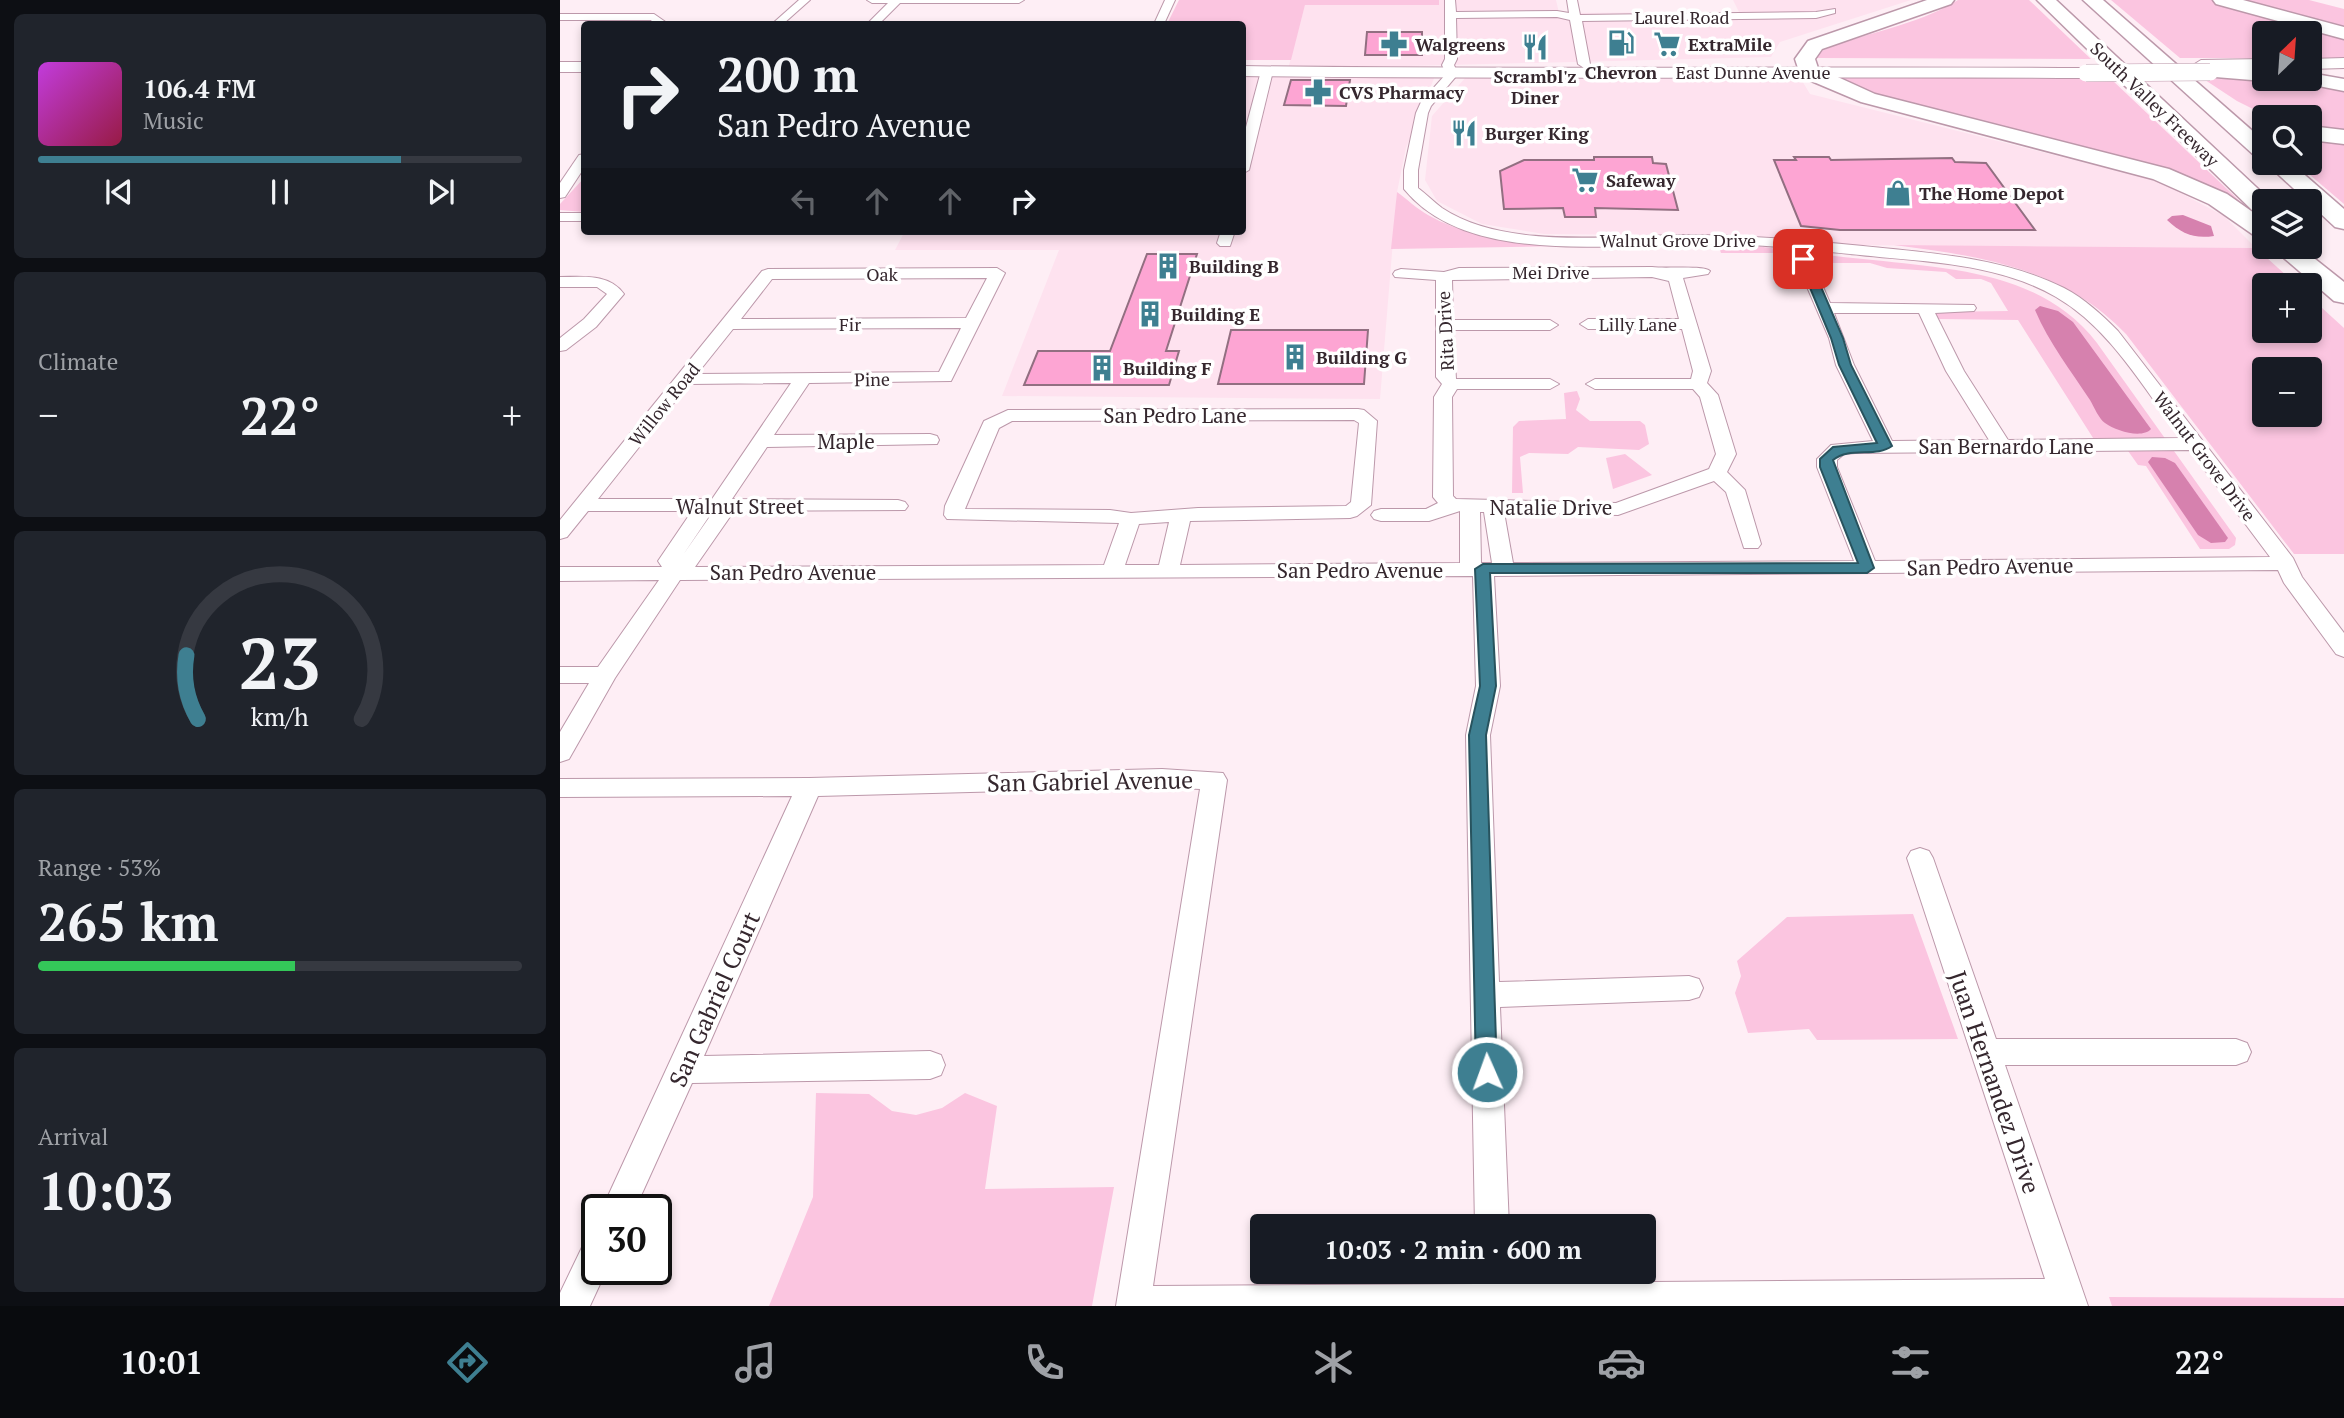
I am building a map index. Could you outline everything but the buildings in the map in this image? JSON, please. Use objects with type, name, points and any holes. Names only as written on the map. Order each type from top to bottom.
[{"type":"highway","points":[[1945,0],[1822,42],[1809,50],[1805,59],[1809,67],[1832,84],[1868,98],[2161,174],[2218,199],[2252,222]]},
{"type":"highway","name":"South Valley Freeway","points":[[2046,0],[2252,197]]},
{"type":"highway","name":"South Valley Freeway","points":[[2092,0],[2252,141]]},
{"type":"highway","points":[[2222,0],[2344,33]]},
{"type":"highway","points":[[2117,22],[2214,93],[2251,115]]},
{"type":"highway","points":[[2205,68],[2252,72]]},
{"type":"highway","points":[[2322,81],[2344,85]]},
{"type":"highway","points":[[2322,134],[2344,137]]},
{"type":"highway","points":[[2291,175],[2344,222]]},
{"type":"highway","points":[[2299,259],[2344,295]]},
{"type":"highway","points":[[2318,259],[2344,284]]},
{"type":"main road","name":"East Dunne Avenue","points":[[1246,67],[1339,65],[1445,71],[1584,64],[2081,69],[2252,65]]},
{"type":"main road","points":[[2322,64],[2344,64]]},
{"type":"main road","points":[[1267,71],[1339,65]]},
{"type":"main road","points":[[560,66],[581,67]]},
{"type":"main road","name":"East Dunne Avenue","points":[[1246,68],[1267,71],[1445,71],[1809,67]]},
{"type":"main road","points":[[2322,72],[2344,72]]},
{"type":"main road","points":[[560,73],[581,73]]},
{"type":"street","points":[[780,21],[805,0]]},
{"type":"street","points":[[872,1],[1019,0]]},
{"type":"street","points":[[1160,21],[1170,0]]},
{"type":"street","points":[[1445,71],[1451,59],[1450,0]]},
{"type":"street","points":[[1572,0],[1584,64]]},
{"type":"street","points":[[1722,17],[1724,0]]},
{"type":"street","points":[[876,21],[896,1]]},
{"type":"street","name":"Laurel Road","points":[[1449,15],[1722,17],[1816,15],[1831,11]]},
{"type":"street","points":[[560,17],[654,17],[659,21]]},
{"type":"street","points":[[1246,154],[1267,71]]},
{"type":"street","name":"Walnut Grove Drive","points":[[1445,71],[1425,105],[1411,170],[1411,189],[1429,206],[1454,220],[1488,231],[1532,238],[1775,242],[1953,261],[2007,272],[2055,290],[2103,323],[2286,563],[2292,578],[2344,649]]},
{"type":"street","points":[[560,194],[581,167]]},
{"type":"street","points":[[560,217],[581,217]]},
{"type":"street","points":[[1803,259],[1845,365],[1885,446]]},
{"type":"street","name":"Mei Drive","points":[[1401,274],[1444,277],[1459,273],[1652,272],[1673,275],[1702,271]]},
{"type":"street","name":"Oak","points":[[768,274],[997,274]]},
{"type":"street","name":"Willow Road","points":[[560,533],[768,274]]},
{"type":"street","name":"Pine","points":[[684,379],[945,377],[997,274]]},
{"type":"street","points":[[1673,275],[1678,281],[1702,371],[1698,384]]},
{"type":"street","name":"Rita Drive","points":[[1444,277],[1445,377],[1451,384],[1443,397],[1443,498],[1461,507],[1468,534],[1486,569]]},
{"type":"street","points":[[560,282],[605,284],[613,288],[616,294],[590,323],[560,346]]},
{"type":"street","points":[[1824,308],[1968,308]]},
{"type":"street","points":[[1924,308],[1944,344],[1955,372],[2002,446]]},
{"type":"street","name":"Fir","points":[[728,324],[972,323]]},
{"type":"street","points":[[1443,325],[1550,324]]},
{"type":"street","name":"Lilly Lane","points":[[1588,324],[1689,324]]},
{"type":"street","points":[[560,753],[605,675],[675,572],[692,559],[716,507],[802,380]]},
{"type":"street","points":[[1451,384],[1550,384]]},
{"type":"street","points":[[1595,384],[1698,384],[1709,395],[1726,454],[1717,472],[1735,490],[1751,544]]},
{"type":"street","name":"San Pedro Lane","points":[[1358,414],[1367,421],[1361,505],[1350,512],[1181,515],[1131,519],[1110,516],[954,515],[954,506],[991,425],[1008,416],[1358,414]]},
{"type":"street","name":"Maple","points":[[763,441],[930,440]]},
{"type":"street","name":"San Bernardo Lane","points":[[1827,467],[1827,459],[1838,449],[1885,446],[2197,444]]},
{"type":"street","points":[[1827,467],[1867,568]]},
{"type":"street","name":"Natalie Drive","points":[[1381,516],[1429,515],[1461,507],[1618,509],[1717,472]]},
{"type":"street","name":"Walnut Street","points":[[583,505],[898,506]]},
{"type":"street","points":[[1492,1214],[1478,735],[1488,686],[1486,569],[1498,535],[1494,524],[1494,508]]},
{"type":"street","points":[[1168,571],[1181,515]]},
{"type":"street","points":[[1112,571],[1131,519]]},
{"type":"street","points":[[1468,534],[1483,530],[1498,535]]},
{"type":"street","name":"San Pedro Avenue","points":[[560,574],[1867,568],[2286,563]]},
{"type":"street","points":[[560,675],[605,675]]},
{"type":"street","name":"San Gabriel Avenue","points":[[560,788],[809,787],[1162,778],[1214,780],[1134,1305]]},
{"type":"street","name":"San Gabriel Court","points":[[625,1194],[809,787]]},
{"type":"street","name":"Juan Hernandez Drive","points":[[1920,858],[2070,1301]]},
{"type":"street","points":[[1484,995],[1689,988]]},
{"type":"street","points":[[1985,1052],[2236,1052]]},
{"type":"street","points":[[683,1070],[930,1065]]},
{"type":"street","points":[[572,1306],[582,1285]]},
{"type":"street","points":[[1134,1305],[1495,1293],[2070,1301]]},
{"type":"shaded area","points":[[1179,0],[1439,0],[1439,5],[1305,5],[1291,60],[1246,60],[1246,21],[1168,21]]},
{"type":"shaded area","points":[[1439,0],[1556,0],[1559,13],[1739,12],[1733,0],[1911,0],[1780,42],[1771,57],[1288,69],[1305,5],[1438,5]]},
{"type":"shaded area","points":[[1958,0],[2029,0],[2091,59],[1817,58],[1817,53],[1924,17]]},
{"type":"shaded area","points":[[2111,0],[2215,0],[2295,21],[2252,21],[2252,58],[2180,58]]},
{"type":"shaded area","points":[[2240,0],[2309,0],[2344,9],[2344,28]]},
{"type":"shaded area","points":[[2322,28],[2344,34],[2344,58],[2322,58]]},
{"type":"shaded area","points":[[1246,76],[1435,76],[1406,148],[1397,192],[1380,399],[1002,396],[1059,250],[895,250],[903,235],[1246,235]]},
{"type":"shaded area","points":[[1833,77],[2111,79],[2246,207],[2163,168],[1872,93],[1844,84]]},
{"type":"shaded area","points":[[1465,78],[1801,79],[1810,94],[2158,181],[2224,216],[2252,244],[2252,248],[1843,245],[1754,236],[1544,234],[1482,224],[1437,201],[1425,180],[1432,116]]},
{"type":"shaded area","points":[[2202,78],[2252,80],[2252,91],[2322,91],[2322,85],[2344,89],[2344,131],[2322,129],[2322,105],[2252,105],[2252,108]]},
{"type":"shaded area","points":[[2322,137],[2344,140],[2344,204],[2310,175],[2322,175]]},
{"type":"shaded area","points":[[581,181],[581,212],[560,210],[560,204]]},
{"type":"shaded area","points":[[1397,192],[1428,215],[1460,229],[1511,240],[1562,246],[1391,249]]},
{"type":"shaded area","points":[[2183,215],[2211,226],[2214,236],[2200,237],[2189,234],[2167,220],[2172,216]]},
{"type":"shaded area","points":[[1718,245],[1750,245],[1966,272],[2024,288],[2051,302],[2075,320],[2097,343],[2236,538],[2235,545],[2229,549],[2200,549],[2146,466],[2138,465],[2121,441],[2095,441],[2018,320],[1938,319],[1934,312],[2008,311],[1991,283],[1981,279],[1956,279],[1946,272],[1887,268],[1870,263],[1812,263],[1809,257],[1776,257],[1774,253],[1721,253]]},
{"type":"shaded area","points":[[1894,245],[2252,248],[2252,259],[2268,259],[2284,273],[2252,273],[2252,343],[2322,343],[2322,308],[2344,328],[2344,554],[2294,554],[2126,334],[2101,312],[2048,280],[2019,269],[1958,254]]},
{"type":"shaded area","points":[[2040,306],[2058,311],[2073,322],[2151,429],[2142,433],[2129,433],[2103,421],[2047,334],[2035,310]]},
{"type":"shaded area","points":[[1577,391],[1580,399],[1576,410],[1590,421],[1640,421],[1645,425],[1649,444],[1639,450],[1578,447],[1568,454],[1529,453],[1520,457],[1523,493],[1512,493],[1513,427],[1519,421],[1566,419],[1564,393]]},
{"type":"shaded area","points":[[1625,454],[1652,475],[1613,489],[1606,458]]},
{"type":"shaded area","points":[[2152,457],[2165,458],[2175,463],[2228,538],[2225,542],[2211,543],[2198,535],[2148,462]]},
{"type":"shaded area","points":[[1913,914],[1958,1039],[1817,1040],[1809,1029],[1748,1033],[1735,993],[1741,976],[1737,961],[1787,917]]},
{"type":"shaded area","points":[[816,1093],[869,1094],[892,1111],[916,1115],[942,1108],[965,1093],[997,1106],[985,1189],[1114,1187],[1092,1306],[769,1306],[813,1197]]},
{"type":"shaded area","points":[[2109,1297],[2344,1298],[2344,1306],[2112,1306]]},
{"type":"place","name":"Chevron","points":[[1621,43]]},
{"type":"place","name":"Walgreens","points":[[1394,44]]},
{"type":"place","name":"ExtraMile","points":[[1667,44]]},
{"type":"place","name":"Scrambl'z Diner","points":[[1535,47]]},
{"type":"place","name":"CVS Pharmacy","points":[[1318,92]]},
{"type":"place","name":"Burger King","points":[[1464,133]]},
{"type":"place","name":"Safeway","points":[[1585,180]]},
{"type":"place","name":"The Home Depot","points":[[1898,193]]},
{"type":"place","name":"Building B","points":[[1168,266]]},
{"type":"place","name":"Building E","points":[[1150,314]]},
{"type":"place","name":"Building G","points":[[1295,357]]},
{"type":"place","name":"Building F","points":[[1102,368]]},
{"type":"route","points":[[1487,1072],[1478,735],[1488,686],[1483,569],[1867,568],[1827,467],[1827,459],[1838,449],[1885,446],[1845,365],[1837,338],[1803,259]]}]
